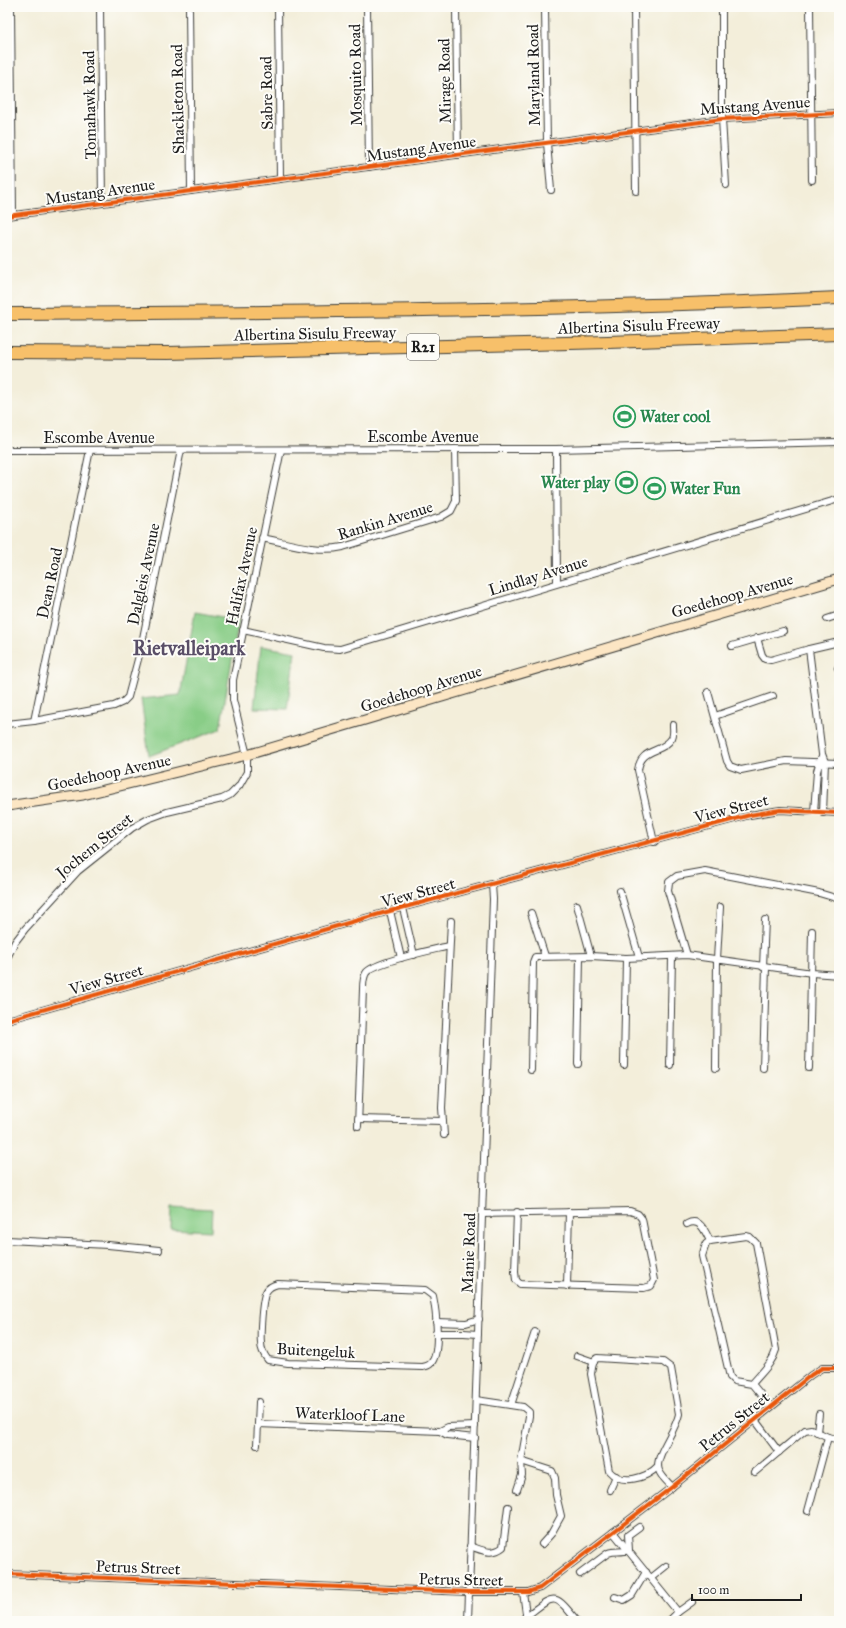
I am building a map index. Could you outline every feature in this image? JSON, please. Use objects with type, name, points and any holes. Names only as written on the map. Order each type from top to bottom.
[{"type":"highway","name":"Albertina Sisulu Freeway","points":[[7,314],[319,312],[617,307],[839,298]]},
{"type":"highway","name":"Albertina Sisulu Freeway","points":[[7,352],[168,353],[608,342],[839,334]]},
{"type":"main road","name":"Goedehoop Avenue","points":[[7,806],[83,795],[247,755],[839,579]]},
{"type":"street","points":[[10,215],[9,42],[11,7]]},
{"type":"street","name":"Tomahawk Road","points":[[100,7],[102,203]]},
{"type":"street","name":"Shackleton Road","points":[[189,7],[191,191]]},
{"type":"street","name":"Sabre Road","points":[[278,7],[280,179]]},
{"type":"street","name":"Mosquito Road","points":[[367,7],[369,167]]},
{"type":"street","name":"Mirage Road","points":[[456,7],[458,155]]},
{"type":"street","name":"Maryland Road","points":[[545,7],[547,143],[551,190]]},
{"type":"street","points":[[634,7],[636,191]]},
{"type":"street","points":[[722,7],[722,119],[726,185]]},
{"type":"street","points":[[810,7],[812,180]]},
{"type":"street","name":"Mustang Avenue","points":[[10,215],[722,119],[839,113]]},
{"type":"street","name":"Escombe Avenue","points":[[7,450],[556,449],[839,442]]},
{"type":"street","name":"Rankin Avenue","points":[[262,538],[317,549],[330,549],[343,547],[441,517],[451,511],[456,501],[455,449]]},
{"type":"street","points":[[556,449],[557,583]]},
{"type":"street","name":"Dean Road","points":[[34,722],[90,450]]},
{"type":"street","name":"Dalgleis Avenue","points":[[7,724],[34,722],[114,706],[123,702],[128,697],[141,648],[181,450]]},
{"type":"street","name":"Halifax Avenue","points":[[247,755],[232,694],[235,664],[281,450]]},
{"type":"street","name":"Lindlay Avenue","points":[[243,630],[324,648],[337,649],[839,499]]},
{"type":"street","points":[[827,619],[839,615]]},
{"type":"street","points":[[732,646],[782,631]]},
{"type":"street","points":[[757,638],[762,655],[765,659],[771,660],[839,642]]},
{"type":"street","points":[[809,649],[822,754],[823,812]]},
{"type":"street","points":[[708,692],[727,761],[734,769],[746,770],[779,762],[839,763]]},
{"type":"street","points":[[715,716],[773,696]]},
{"type":"street","points":[[654,842],[638,770],[639,764],[643,757],[666,744],[672,738],[673,725]]},
{"type":"street","name":"Jochem Street","points":[[7,958],[15,942],[25,929],[78,871],[132,828],[148,819],[167,812],[222,799],[230,795],[246,776],[247,755]]},
{"type":"street","points":[[814,812],[822,762]]},
{"type":"street","name":"View Street","points":[[7,1020],[390,911],[654,842],[750,815],[780,810],[839,814]]},
{"type":"street","points":[[687,955],[668,891],[669,882],[677,876],[705,871],[819,893],[839,899]]},
{"type":"street","name":"Manie Road","points":[[468,1621],[493,899],[492,885]]},
{"type":"street","points":[[620,891],[639,957]]},
{"type":"street","points":[[577,905],[591,956]]},
{"type":"street","points":[[716,1068],[717,959],[720,907]]},
{"type":"street","points":[[403,908],[414,955]]},
{"type":"street","points":[[390,911],[401,958]]},
{"type":"street","points":[[531,913],[545,956]]},
{"type":"street","points":[[763,1068],[765,920]]},
{"type":"street","points":[[444,1135],[443,1121],[451,921]]},
{"type":"street","points":[[809,1068],[812,931]]},
{"type":"street","points":[[358,1126],[363,979],[366,972],[376,966],[401,958],[449,946]]},
{"type":"street","points":[[531,1070],[533,962],[535,957],[591,956],[626,958],[672,957],[687,955],[764,967],[839,975]]},
{"type":"street","points":[[578,1064],[580,957]]},
{"type":"street","points":[[670,1065],[672,957]]},
{"type":"street","points":[[624,1065],[626,958]]},
{"type":"street","points":[[358,1119],[443,1121]]},
{"type":"street","points":[[482,1214],[517,1212],[630,1211],[638,1214],[642,1219],[654,1280],[651,1286],[644,1288],[520,1284],[516,1280],[517,1212]]},
{"type":"street","points":[[567,1286],[569,1212]]},
{"type":"street","points":[[686,1224],[693,1221],[700,1224],[710,1241]]},
{"type":"street","points":[[752,1384],[770,1364],[774,1358],[776,1350],[756,1243],[750,1237],[746,1236],[710,1241],[706,1244],[702,1256],[730,1377],[734,1381],[752,1384],[771,1407]]},
{"type":"street","points":[[7,1240],[108,1245],[159,1250]]},
{"type":"street","name":"Buitengeluk","points":[[274,1285],[425,1290],[433,1296],[436,1333],[434,1359],[431,1364],[423,1367],[275,1362],[268,1360],[263,1354],[260,1343],[263,1300],[265,1293],[274,1285]]},
{"type":"street","points":[[436,1322],[466,1323],[479,1319]]},
{"type":"street","points":[[511,1405],[535,1332]]},
{"type":"street","points":[[436,1333],[478,1334]]},
{"type":"street","points":[[576,1356],[594,1362]]},
{"type":"street","points":[[598,1358],[663,1362],[671,1368],[679,1414],[662,1451],[658,1466],[652,1473],[632,1480],[627,1480],[611,1474],[607,1467],[591,1374],[594,1362],[598,1358]]},
{"type":"street","name":"Petrus Street","points":[[7,1574],[468,1592],[528,1592],[540,1588],[672,1487],[822,1368],[839,1368]]},
{"type":"street","points":[[476,1400],[523,1407],[529,1412],[522,1461],[522,1474],[517,1490]]},
{"type":"street","points":[[257,1445],[259,1402]]},
{"type":"street","points":[[817,1432],[819,1414]]},
{"type":"street","points":[[755,1420],[779,1452]]},
{"type":"street","name":"Waterkloof Lane","points":[[258,1424],[440,1431],[447,1435],[475,1438]]},
{"type":"street","name":"Waterkloof Lane","points":[[440,1431],[448,1426],[475,1426]]},
{"type":"street","points":[[755,1472],[805,1430],[811,1429],[828,1437],[839,1440]]},
{"type":"street","points":[[808,1511],[828,1437]]},
{"type":"street","points":[[522,1461],[552,1471],[555,1478],[556,1495],[561,1516],[551,1534],[542,1544]]},
{"type":"street","points":[[658,1466],[661,1474],[672,1487]]},
{"type":"street","points":[[610,1490],[616,1476]]},
{"type":"street","points":[[470,1546],[492,1552],[498,1552],[503,1548],[508,1506]]},
{"type":"street","points":[[629,1550],[628,1535],[639,1527]]},
{"type":"street","points":[[613,1532],[678,1612]]},
{"type":"street","points":[[580,1574],[608,1552],[613,1551],[622,1553],[629,1550]]},
{"type":"street","points":[[651,1578],[666,1566]]},
{"type":"street","points":[[615,1597],[624,1600],[632,1595],[646,1572]]},
{"type":"street","points":[[523,1592],[526,1619]]},
{"type":"street","points":[[526,1619],[551,1599],[558,1600],[563,1603],[577,1621]]},
{"type":"street","points":[[669,1621],[678,1612],[692,1602]]},
{"type":"green space","points":[[195,612],[239,620],[220,729],[149,756],[141,699],[180,695]]},
{"type":"green space","points":[[261,646],[295,652],[287,709],[254,708]]},
{"type":"green space","points":[[172,1207],[212,1209],[211,1231],[171,1229]]},
{"type":"cycle path","points":[[7,216],[722,119],[839,113]]},
{"type":"cycle path","points":[[7,1020],[390,911],[750,815],[780,810],[839,813]]},
{"type":"cycle path","points":[[7,1574],[469,1592],[528,1592],[540,1588],[672,1487],[811,1375],[822,1368],[839,1368]]},
{"type":"place","name":"Water cool","points":[[625,416]]},
{"type":"place","name":"Water play","points":[[626,482]]},
{"type":"place","name":"Water Fun","points":[[654,488]]},
{"type":"district","name":"Rietvalleipark","points":[[189,648]]}]
